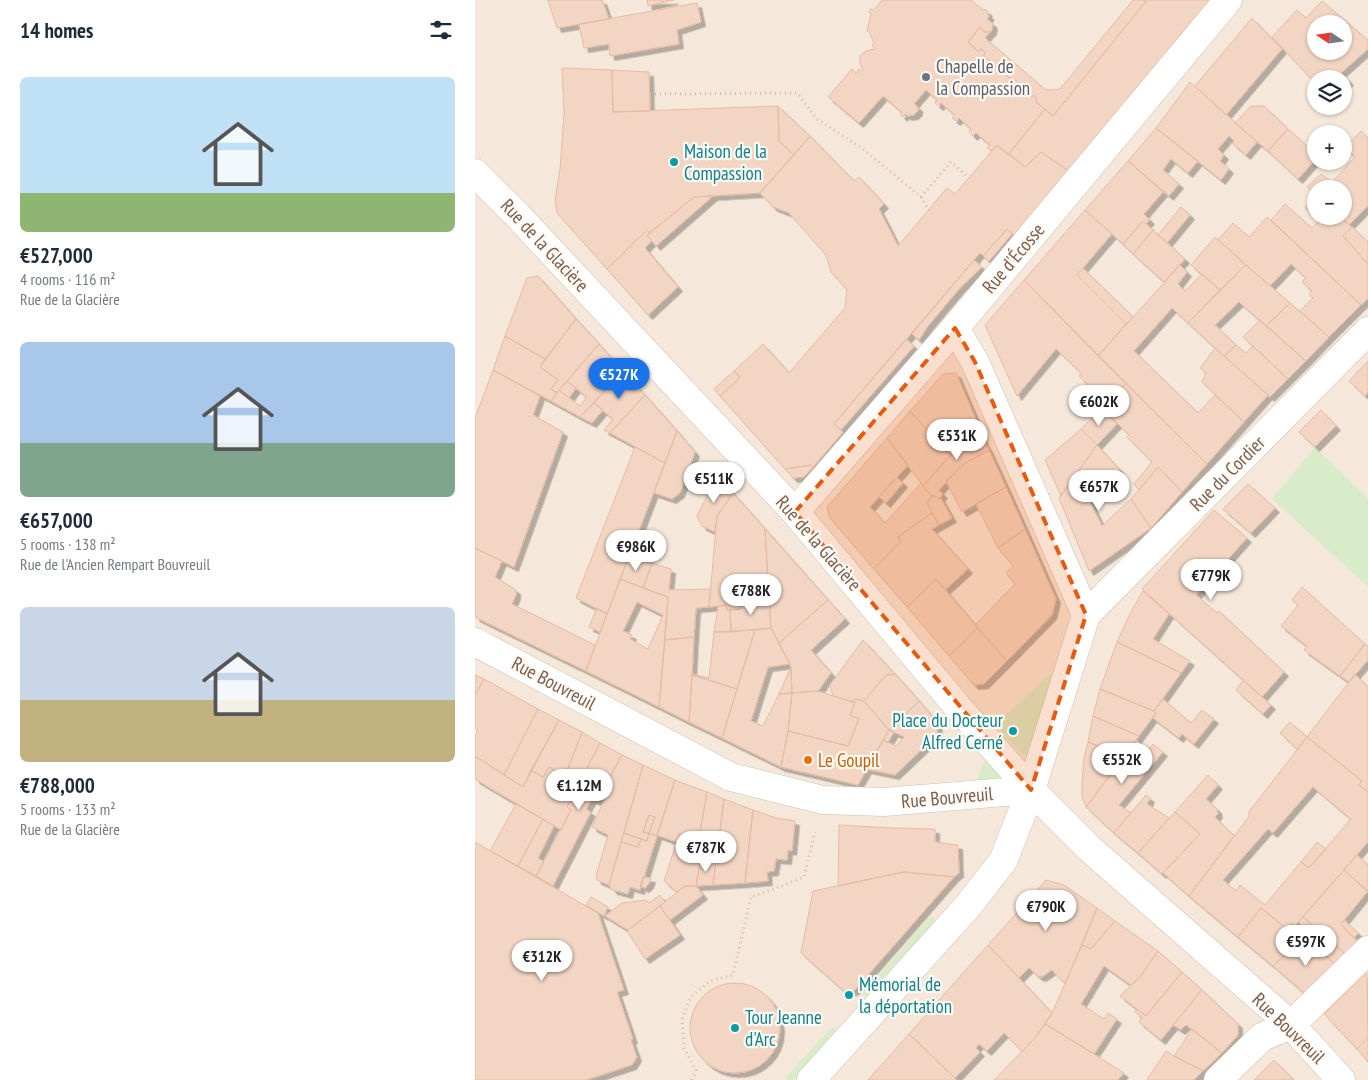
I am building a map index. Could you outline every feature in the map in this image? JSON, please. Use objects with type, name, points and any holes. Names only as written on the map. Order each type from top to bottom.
[{"type":"street","name":"Rue d'Écosse","points":[[795,512],[955,328],[1228,0]]},
{"type":"street","name":"Rue de la Glacière","points":[[475,173],[563,264],[795,512],[962,712],[1031,790]]},
{"type":"street","points":[[811,1080],[967,907],[1003,861],[1031,790],[1086,615],[975,362],[955,328]]},
{"type":"street","name":"Rue du Cordier","points":[[1086,615],[1368,330]]},
{"type":"street","name":"Rue Bouvreuil","points":[[475,642],[731,778],[823,800],[884,802],[1031,790],[1090,849],[1291,1025],[1341,1080]]},
{"type":"street","points":[[1218,1080],[1262,1037],[1291,1025],[1368,950]]},
{"type":"path","points":[[650,94],[797,93],[817,119],[863,149],[921,197],[929,210]]},
{"type":"path","points":[[921,197],[951,162],[969,178]]},
{"type":"path","points":[[692,1080],[696,1070],[684,1048],[682,1019],[691,996],[710,981],[733,975],[751,897],[779,888],[804,876],[823,800]]},
{"type":"highlighted area","points":[[955,328],[975,362],[1086,615],[1031,790],[795,512]]},
{"type":"shaded area","points":[[475,0],[1368,0],[1368,1080],[475,1080]]},
{"type":"green space","points":[[1315,447],[1368,498],[1368,587],[1272,499]]},
{"type":"green space","points":[[1050,674],[1055,676],[1032,753],[1025,755],[995,725]]},
{"type":"green space","points":[[989,750],[1022,783],[972,792]]},
{"type":"green space","points":[[931,916],[937,921],[867,999],[862,994]]},
{"type":"green space","points":[[832,1027],[839,1032],[793,1080],[787,1080],[785,1078]]},
{"type":"building","points":[[548,0],[602,0],[609,19],[557,28]]},
{"type":"building","points":[[647,0],[674,0],[648,6]]},
{"type":"building","name":"Chapelle de la Compassion","points":[[882,0],[971,0],[988,12],[987,14],[990,16],[987,19],[993,26],[991,32],[984,32],[980,27],[968,42],[979,52],[981,49],[986,53],[983,55],[997,68],[999,65],[1002,68],[1000,70],[1014,82],[1016,80],[1019,83],[1017,85],[1032,97],[1034,95],[1037,99],[1035,101],[1045,109],[1008,155],[997,145],[991,151],[987,148],[990,145],[976,133],[973,136],[969,132],[971,129],[959,118],[956,121],[952,118],[955,115],[941,103],[939,106],[935,103],[937,100],[926,90],[914,104],[918,107],[918,111],[914,115],[907,116],[905,114],[903,117],[900,114],[902,112],[883,96],[859,123],[828,97],[852,69],[856,73],[859,69],[862,71],[860,56],[866,51],[875,49],[872,45],[874,43],[867,31],[871,14],[869,12],[871,9],[874,10]]},
{"type":"building","points":[[1133,0],[1147,0],[1053,116],[1035,101],[1037,99],[1034,95],[1032,97],[1017,85],[1019,83],[1016,80],[1014,82],[1000,70],[1002,68],[999,65],[997,68],[983,55],[986,53],[981,49],[979,52],[968,42],[980,27],[984,32],[990,32],[985,38],[1046,90],[1060,89]]},
{"type":"building","points":[[1147,0],[1210,0],[1071,173],[1041,152],[1025,167],[1009,154],[1045,109],[1053,116]]},
{"type":"building","points":[[1322,1],[1339,15],[1309,15]]},
{"type":"building","points":[[697,3],[701,22],[677,30],[679,44],[610,56],[609,44],[584,48],[579,24]]},
{"type":"building","points":[[1297,10],[1307,17],[1307,60],[1353,60],[1353,27],[1368,40],[1368,49],[1344,70],[1307,70],[1307,74],[1272,37]]},
{"type":"building","points":[[1252,18],[1282,49],[1226,115],[1195,86]]},
{"type":"building","name":"Maison de la Compassion","points":[[562,68],[612,70],[613,112],[778,106],[779,141],[794,155],[760,193],[694,197],[650,233],[647,230],[607,269],[557,213],[555,200],[560,169],[564,114]]},
{"type":"building","points":[[612,70],[649,72],[650,111],[613,112]]},
{"type":"building","points":[[1190,82],[1257,142],[1246,155],[1232,143],[1234,141],[1229,136],[1218,149],[1224,155],[1220,161],[1229,169],[1221,180],[1156,128]]},
{"type":"building","points":[[778,106],[810,136],[794,155],[779,141]]},
{"type":"building","points":[[1251,106],[1264,106],[1288,129],[1268,151],[1235,123]]},
{"type":"building","points":[[1156,128],[1198,161],[1188,173],[1171,159],[1163,170],[1179,184],[1169,196],[1128,161]]},
{"type":"building","points":[[1288,129],[1307,146],[1307,169],[1298,179],[1268,151]]},
{"type":"building","points":[[1361,131],[1368,138],[1368,206],[1352,222],[1352,180],[1334,180],[1343,170],[1352,170],[1352,160],[1355,157],[1352,154],[1352,141]]},
{"type":"building","points":[[810,136],[854,181],[859,177],[884,204],[879,209],[898,246],[947,188],[955,194],[997,145],[1025,167],[1041,152],[1069,171],[1014,235],[1007,229],[983,256],[980,253],[834,424],[843,432],[813,467],[811,465],[785,469],[720,396],[740,378],[734,371],[763,344],[789,373],[845,308],[847,290],[831,272],[826,255],[789,213],[773,207],[760,193]]},
{"type":"building","points":[[1128,161],[1163,192],[1144,214],[1150,220],[1146,224],[1143,221],[1123,244],[1085,210]]},
{"type":"building","points":[[1321,174],[1329,180],[1315,180]]},
{"type":"building","points":[[713,196],[656,246],[647,235],[694,197]]},
{"type":"building","points":[[1285,204],[1312,228],[1315,225],[1350,225],[1352,227],[1343,236],[1368,264],[1368,299],[1361,305],[1271,220]]},
{"type":"building","points":[[1181,207],[1190,215],[1167,243],[1158,235]]},
{"type":"building","points":[[1085,210],[1112,234],[1077,275],[1126,324],[1098,356],[1024,280]]},
{"type":"building","points":[[1267,217],[1361,305],[1329,337],[1300,311],[1313,298],[1309,294],[1312,291],[1303,283],[1306,278],[1291,264],[1270,286],[1218,240],[1233,223],[1249,237]]},
{"type":"building","points":[[1143,221],[1153,230],[1133,254],[1123,244]]},
{"type":"building","points":[[1352,227],[1368,242],[1368,264],[1343,236]]},
{"type":"building","points":[[1007,229],[1012,234],[989,261],[983,256]]},
{"type":"building","points":[[647,230],[650,233],[647,235],[652,241],[645,248],[678,287],[648,315],[607,269]]},
{"type":"building","points":[[1153,230],[1185,259],[1164,282],[1133,254]]},
{"type":"building","points":[[1215,237],[1246,265],[1220,290],[1191,265]]},
{"type":"building","points":[[974,260],[982,267],[960,288],[928,326],[919,340],[912,334]]},
{"type":"building","points":[[1180,265],[1187,272],[1178,284],[1185,291],[1202,274],[1220,290],[1188,323],[1172,308],[1134,351],[1198,413],[1215,395],[1244,422],[1207,464],[1098,356]]},
{"type":"building","points":[[1246,265],[1290,303],[1266,326],[1239,302],[1215,325],[1236,345],[1224,356],[1188,323]]},
{"type":"building","points":[[1083,268],[1133,317],[1126,324],[1077,275]]},
{"type":"building","points":[[538,276],[576,319],[545,359],[505,336],[527,278]]},
{"type":"building","points":[[1024,280],[1126,383],[1107,403],[1079,376],[1082,374],[1056,349],[1017,396],[985,325]]},
{"type":"building","points":[[1290,303],[1329,337],[1306,361],[1266,326]]},
{"type":"building","points":[[576,319],[599,344],[557,393],[551,389],[558,380],[540,367]]},
{"type":"building","points":[[1260,320],[1306,361],[1288,379],[1243,337]]},
{"type":"building","points":[[505,336],[545,359],[540,367],[558,380],[551,389],[557,393],[551,401],[493,370]]},
{"type":"building","points":[[906,339],[914,346],[841,430],[834,424]]},
{"type":"building","points":[[599,344],[623,371],[580,417],[551,401],[559,390],[580,406],[587,397],[567,381]]},
{"type":"building","points":[[1236,345],[1246,353],[1253,346],[1288,379],[1270,397],[1224,356]]},
{"type":"building","points":[[1215,348],[1268,395],[1244,422],[1202,382],[1206,373],[1200,368]]},
{"type":"building","points":[[1368,361],[1368,392],[1365,396],[1349,381]]},
{"type":"building","points":[[493,370],[540,396],[533,415],[563,432],[514,567],[475,548],[475,418]]},
{"type":"building","points":[[623,371],[645,395],[610,433],[604,430],[613,419],[594,403]]},
{"type":"building","points":[[734,371],[740,378],[720,396],[714,389]]},
{"type":"building","points":[[956,373],[978,424],[950,456],[910,411],[943,374]]},
{"type":"building","points":[[567,381],[576,388],[569,398],[559,390]]},
{"type":"building","points":[[1126,383],[1207,464],[1182,492],[1158,467],[1139,490],[1134,484],[1152,462],[1102,408]]},
{"type":"building","points":[[645,395],[677,431],[665,463],[610,433]]},
{"type":"building","points":[[594,403],[603,410],[592,423],[580,417]]},
{"type":"building","points":[[1102,408],[1117,424],[1097,445],[1081,429]]},
{"type":"building","points":[[1321,410],[1336,426],[1315,447],[1299,432]]},
{"type":"building","points":[[910,411],[950,456],[923,486],[887,438]]},
{"type":"building","points":[[978,424],[981,435],[989,450],[957,470],[939,490],[943,494],[939,499],[933,495],[932,497],[923,486]]},
{"type":"building","points":[[1081,429],[1097,445],[1061,496],[1045,460]]},
{"type":"building","points":[[677,431],[695,452],[680,493],[672,499],[654,493]]},
{"type":"building","points":[[887,438],[908,465],[870,507],[885,523],[921,483],[932,497],[927,503],[932,513],[898,537],[901,541],[874,569],[830,518],[827,507]]},
{"type":"building","points":[[1097,445],[1120,470],[1090,501],[1102,526],[1131,499],[1151,528],[1089,571],[1059,498]]},
{"type":"building","points":[[635,447],[665,463],[607,614],[576,598]]},
{"type":"building","points":[[989,450],[1006,487],[962,512],[946,481],[964,464]]},
{"type":"building","points":[[811,465],[813,467],[804,477],[793,478],[785,469]]},
{"type":"building","points":[[1158,467],[1182,492],[1151,528],[1131,499]]},
{"type":"building","points":[[717,476],[733,493],[717,516],[715,532],[702,526],[697,516]]},
{"type":"building","points":[[897,477],[903,483],[886,503],[879,497]]},
{"type":"building","points":[[1248,484],[1275,508],[1251,533],[1223,509]]},
{"type":"building","points":[[1006,487],[1025,529],[998,548],[976,504]]},
{"type":"building","points":[[733,493],[765,529],[769,599],[739,601],[740,609],[727,610],[726,605],[709,607],[717,516]]},
{"type":"building","points":[[933,495],[939,499],[940,497],[952,518],[939,525],[927,503]]},
{"type":"building","points":[[1214,510],[1247,538],[1196,595],[1217,613],[1219,611],[1284,672],[1262,697],[1142,589]]},
{"type":"building","points":[[932,513],[939,525],[932,529],[968,569],[945,590],[936,579],[907,607],[874,569],[901,541],[898,537]]},
{"type":"building","points":[[765,529],[828,600],[779,643],[771,628]]},
{"type":"building","points":[[1025,529],[1056,599],[1052,615],[1007,661],[975,625],[1015,584],[1006,573],[1013,566],[998,548]]},
{"type":"building","points":[[475,548],[502,561],[495,577],[516,590],[512,604],[595,645],[586,671],[475,617]]},
{"type":"building","points":[[629,557],[652,563],[643,588],[620,579]]},
{"type":"building","points":[[652,563],[671,569],[669,590],[711,589],[709,607],[696,608],[694,637],[665,640],[668,597],[643,588]]},
{"type":"building","points":[[620,579],[668,597],[659,707],[586,671]],"holes":[[[637,602],[663,615],[648,649],[630,639],[632,635],[623,631]]]},
{"type":"building","points":[[936,579],[978,628],[949,656],[907,607]]},
{"type":"building","points":[[1302,587],[1365,644],[1340,676],[1304,650],[1307,646],[1281,626],[1298,605],[1292,600]]},
{"type":"building","points":[[1143,591],[1169,614],[1153,639],[1190,661],[1181,673],[1117,642]]},
{"type":"building","points":[[769,599],[771,628],[731,632],[730,610],[740,609],[739,601]]},
{"type":"building","points":[[828,600],[845,619],[811,650],[831,673],[818,691],[792,693],[791,667],[779,643]]},
{"type":"building","points":[[726,605],[727,610],[730,610],[731,632],[714,632],[718,607]]},
{"type":"building","points":[[597,608],[607,614],[600,632],[589,627]]},
{"type":"building","points":[[771,628],[790,664],[768,667],[751,721],[763,726],[779,694],[792,693],[788,731],[781,767],[722,738],[755,630]]},
{"type":"building","points":[[978,628],[1007,661],[984,684],[974,685],[949,656]]},
{"type":"building","points":[[755,630],[737,689],[692,675],[709,678],[714,632]]},
{"type":"building","points":[[694,637],[689,722],[659,707],[665,640]]},
{"type":"building","points":[[863,640],[895,674],[886,675],[864,701],[855,699],[853,702],[833,696],[830,685]]},
{"type":"building","points":[[1117,642],[1181,673],[1154,711],[1100,689]]},
{"type":"building","points":[[1365,644],[1368,646],[1368,660],[1349,682],[1340,676]]},
{"type":"building","points":[[791,667],[792,693],[779,694]]},
{"type":"building","points":[[895,674],[919,701],[889,730],[864,701],[886,675]]},
{"type":"building","points":[[1355,674],[1368,687],[1368,792],[1359,785],[1362,781],[1307,737]]},
{"type":"building","points":[[475,675],[484,679],[475,695]]},
{"type":"building","points":[[692,675],[737,689],[722,738],[689,722]]},
{"type":"building","points":[[484,679],[538,709],[504,775],[475,756],[475,736],[478,730],[475,729],[475,695]]},
{"type":"building","points":[[1243,680],[1271,705],[1263,714],[1236,690]]},
{"type":"building","points":[[1100,689],[1156,713],[1139,736],[1093,716]]},
{"type":"building","points":[[818,691],[855,703],[850,715],[859,719],[848,746],[788,731],[792,693]]},
{"type":"building","points":[[855,699],[864,701],[889,730],[858,785],[781,767],[788,731],[848,746],[859,719],[850,715]]},
{"type":"building","points":[[1163,699],[1191,723],[1202,710],[1214,719],[1194,744],[1182,734],[1179,738],[1153,718],[1156,713],[1154,711]]},
{"type":"building","points":[[919,701],[938,723],[937,735],[895,775],[866,769],[883,740],[896,746],[904,737],[889,730]]},
{"type":"building","points":[[538,709],[559,720],[523,787],[504,775]]},
{"type":"building","points":[[1093,716],[1139,736],[1124,757],[1088,742]]},
{"type":"building","points":[[559,720],[582,732],[565,776],[549,767],[543,777],[531,770]]},
{"type":"building","points":[[1290,722],[1307,737],[1297,749],[1280,733]]},
{"type":"building","points":[[889,730],[894,732],[888,742],[883,740]]},
{"type":"building","points":[[582,732],[600,743],[567,807],[571,810],[561,830],[475,779],[475,756],[523,787],[531,770],[543,777],[549,767],[565,776]]},
{"type":"building","points":[[1307,737],[1362,781],[1359,785],[1368,792],[1368,842],[1295,926],[1291,924],[1287,929],[1261,908],[1238,937],[1189,896],[1250,815],[1248,813]],"holes":[[[1313,787],[1351,819],[1309,868],[1301,862],[1265,905],[1240,885],[1236,891],[1223,880],[1268,829],[1273,833]]]},
{"type":"building","points":[[1136,740],[1149,750],[1153,744],[1163,752],[1119,805],[1131,813],[1114,833],[1086,807]]},
{"type":"building","points":[[1088,742],[1124,757],[1086,807],[1082,797],[1082,783],[1084,758]]},
{"type":"building","points":[[600,743],[622,755],[597,801],[592,799],[586,809],[591,812],[553,886],[536,876],[571,810],[567,807]]},
{"type":"building","points":[[622,755],[643,765],[609,885],[597,880],[596,876],[608,835],[592,827],[607,794],[602,791]]},
{"type":"building","points":[[643,765],[675,780],[657,836],[649,833],[647,841],[624,833]],"holes":[[[649,815],[655,817],[649,833],[643,832]]]},
{"type":"building","points":[[1208,775],[1218,785],[1206,799],[1217,809],[1218,814],[1215,817],[1234,836],[1189,896],[1163,873],[1200,834],[1175,812]]},
{"type":"building","points":[[675,780],[707,792],[699,838],[679,835],[677,842],[657,835]]},
{"type":"building","points":[[707,792],[724,799],[716,861],[701,858],[696,886],[685,886],[677,892],[664,881],[679,835],[699,838]]},
{"type":"building","points":[[1146,795],[1150,798],[1147,804],[1169,818],[1138,853],[1114,833]]},
{"type":"building","points":[[724,799],[753,810],[745,883],[713,885]]},
{"type":"building","points":[[516,804],[543,819],[518,866],[490,851]]},
{"type":"building","points":[[753,810],[776,818],[795,821],[792,851],[788,850],[787,860],[776,859],[774,871],[767,872],[768,881],[745,883]]},
{"type":"building","points":[[1175,812],[1200,834],[1162,874],[1138,853]]},
{"type":"building","points":[[649,815],[655,817],[649,833],[643,832]]},
{"type":"building","points":[[543,819],[554,826],[538,858],[544,862],[536,876],[518,866]]},
{"type":"building","points":[[839,825],[935,829],[935,842],[958,845],[959,873],[954,877],[904,872],[838,886]]},
{"type":"building","points":[[624,833],[641,839],[638,847],[621,842]]},
{"type":"building","points":[[649,833],[657,836],[640,890],[630,887],[628,894],[613,890],[609,885],[621,842],[638,847],[641,839],[647,841]]},
{"type":"building","points":[[475,842],[598,913],[624,990],[617,992],[637,1057],[632,1065],[586,1080],[475,1080]]},
{"type":"building","points":[[1317,842],[1326,849],[1309,868],[1301,862]]},
{"type":"building","points":[[1357,855],[1368,865],[1368,892],[1344,870]]},
{"type":"building","points":[[701,858],[716,861],[713,885],[696,886]]},
{"type":"building","points":[[1344,870],[1368,891],[1341,924],[1361,945],[1350,958],[1303,917]]},
{"type":"building","points":[[904,872],[954,877],[854,991],[844,991],[801,953],[813,891]]},
{"type":"building","points":[[643,877],[651,878],[645,888],[640,886]]},
{"type":"building","points":[[1046,880],[1064,885],[1097,908],[1065,984],[1052,970],[1042,977],[1029,968],[1019,978],[988,945]]},
{"type":"building","points":[[685,886],[696,886],[703,895],[670,920],[660,906]]},
{"type":"building","points":[[660,895],[665,902],[628,930],[605,916],[622,903],[646,900],[649,903]]},
{"type":"building","points":[[591,897],[608,907],[604,916],[586,905]]},
{"type":"building","points":[[660,906],[680,935],[645,959],[627,931]]},
{"type":"building","points":[[1097,908],[1115,921],[1091,949],[1082,945]]},
{"type":"building","points":[[1261,908],[1287,929],[1291,924],[1306,936],[1273,966],[1238,937]]},
{"type":"building","points":[[1303,917],[1350,958],[1340,968],[1304,938],[1309,932],[1298,922]]},
{"type":"building","points":[[1344,920],[1358,933],[1354,938],[1341,924]]},
{"type":"building","points":[[1115,921],[1158,951],[1140,977],[1131,985],[1104,966],[1081,1004],[1104,1019],[1108,1013],[1117,1019],[1094,1054],[1045,1024],[1052,1013],[1082,945],[1091,949]]},
{"type":"building","points":[[1304,938],[1340,968],[1308,996],[1273,966]]},
{"type":"building","points":[[988,945],[1052,1013],[1035,1038],[1022,1051],[1004,1033],[987,1051],[979,1044],[976,1048],[980,1052],[955,1078],[909,1034]]},
{"type":"building","points":[[1158,951],[1182,972],[1146,1016],[1120,996],[1140,977]]},
{"type":"building","points":[[1182,972],[1202,990],[1161,1040],[1139,1022],[1142,1018],[1135,1012],[1137,1009],[1146,1016]]},
{"type":"building","points":[[1367,973],[1368,1038],[1357,1049],[1324,1014]]},
{"type":"building","name":"Tour Jeanne d'Arc","points":[[735,983],[752,987],[767,996],[776,1011],[780,1028],[776,1045],[767,1060],[752,1069],[735,1073],[718,1069],[703,1060],[694,1045],[690,1028],[694,1011],[703,996],[718,987]]},
{"type":"building","points":[[1202,990],[1238,1024],[1238,1035],[1222,1053],[1186,1025],[1181,1030],[1173,1025]]},
{"type":"building","points":[[1045,1024],[1124,1073],[1118,1080],[994,1080],[1035,1038]]},
{"type":"building","points":[[1192,1029],[1222,1053],[1203,1071],[1174,1056]]},
{"type":"building","points":[[909,1034],[955,1078],[957,1080],[868,1080]]},
{"type":"building","points":[[1368,1038],[1368,1062],[1357,1049]]},
{"type":"building","points":[[1166,1051],[1203,1071],[1194,1080],[1147,1080]]},
{"type":"building","points":[[1274,1060],[1294,1080],[1254,1080]]},
{"type":"place","name":"Chapelle de la Compassion","points":[[926,77]]},
{"type":"place","name":"Maison de la Compassion","points":[[674,162]]},
{"type":"place","name":"Place du Docteur Alfred Cerné","points":[[1013,731]]},
{"type":"place","name":"Le Goupil","points":[[808,760]]},
{"type":"place","name":"Mémorial de la déportation","points":[[849,995]]},
{"type":"place","name":"Tour Jeanne d'Arc","points":[[735,1028]]}]
